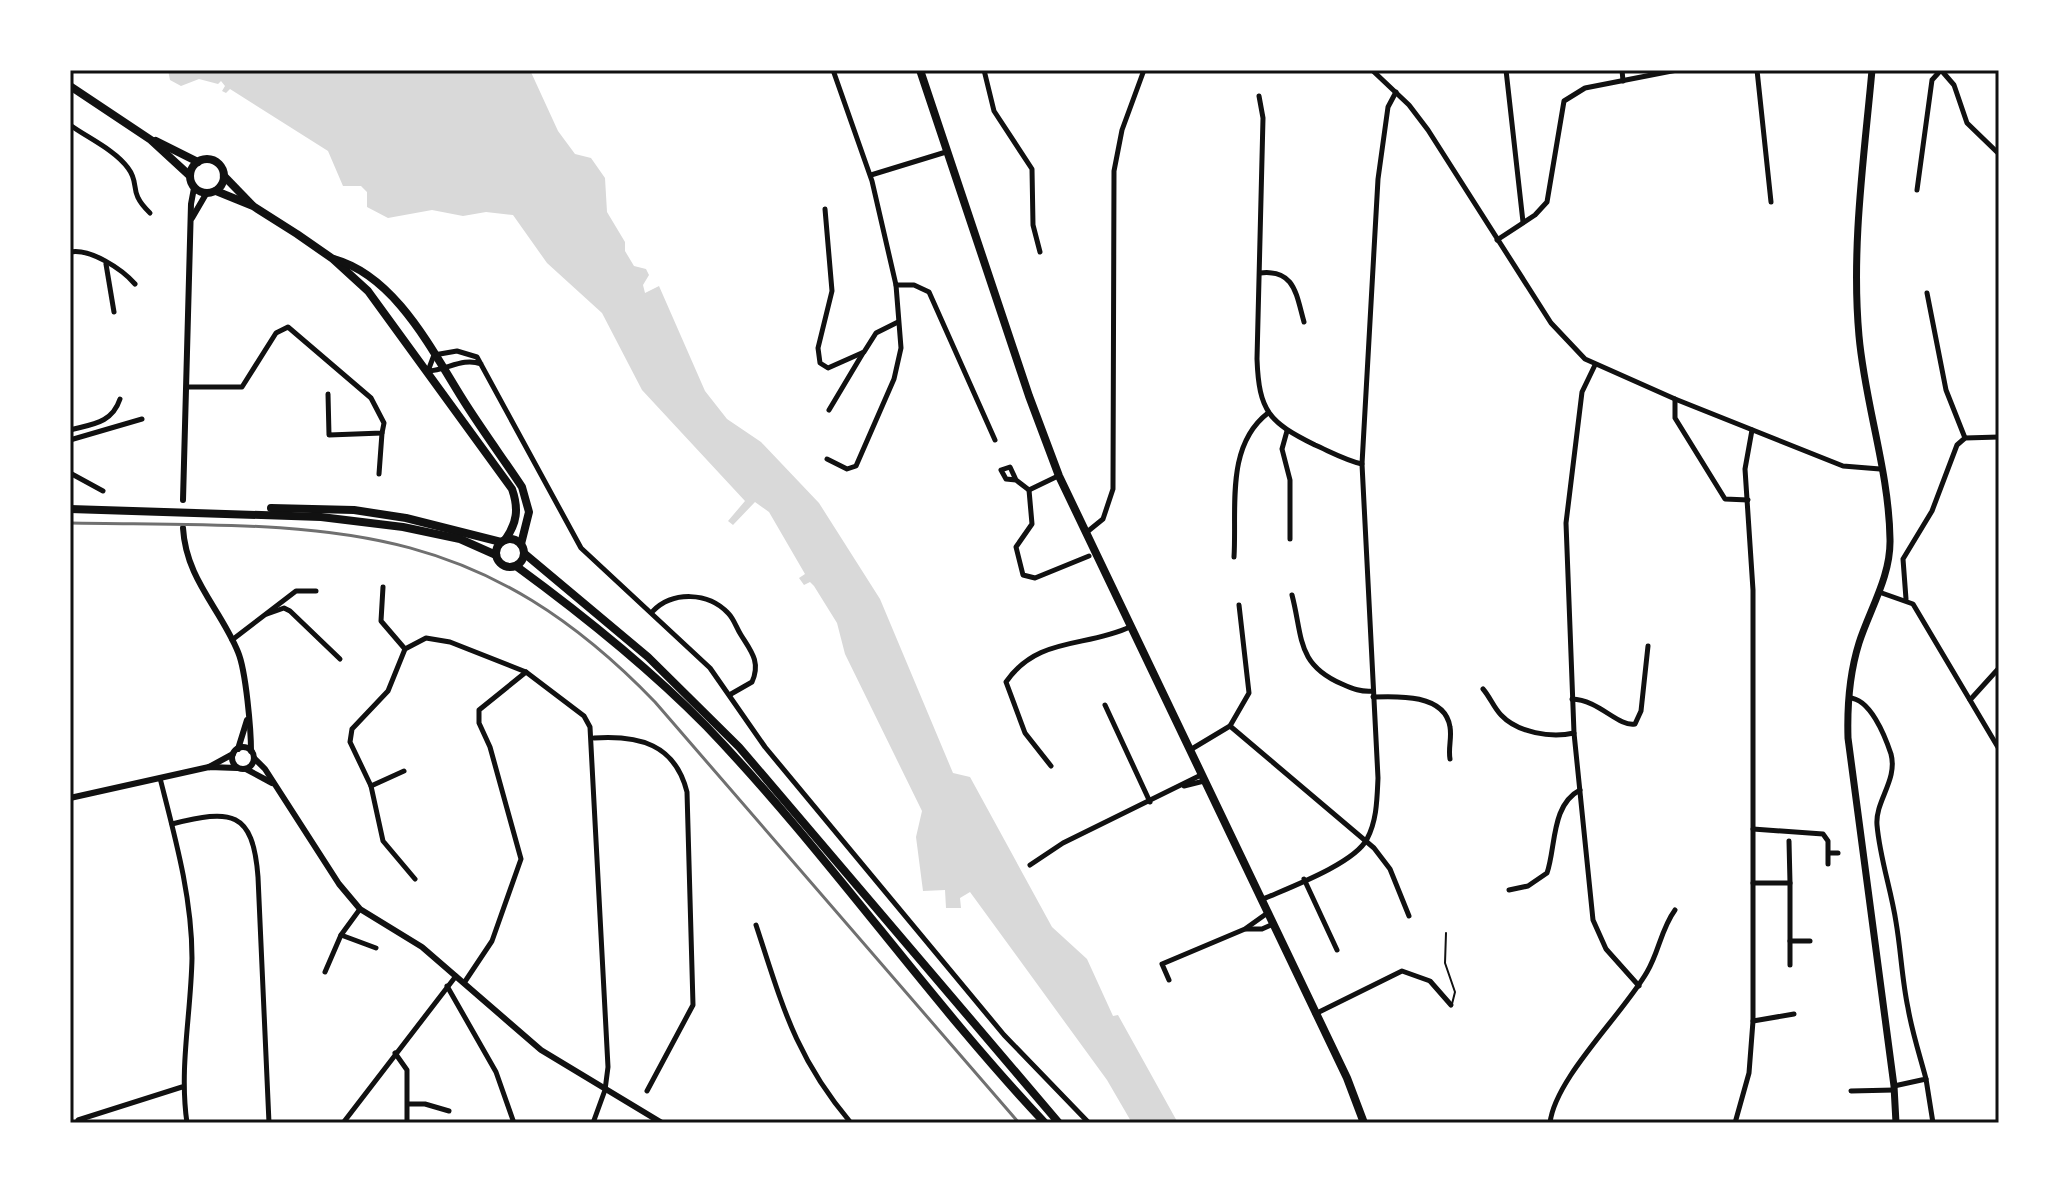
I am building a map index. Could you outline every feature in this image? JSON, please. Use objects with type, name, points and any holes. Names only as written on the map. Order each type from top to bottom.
[{"type":"main road","points":[[920,70],[1059,476],[1366,1123]]},
{"type":"main road","points":[[1872,70],[1861,201],[1857,313],[1863,374],[1890,540],[1879,592],[1856,652],[1848,698],[1848,738],[1895,1088],[1896,1123]]},
{"type":"main road","points":[[70,86],[151,140],[198,162],[213,160],[253,206]]},
{"type":"main road","points":[[151,140],[189,175],[194,188],[206,194],[216,191],[253,206],[333,259],[381,305],[512,489],[517,512],[515,523],[496,555]]},
{"type":"main road","points":[[189,175],[198,162]]},
{"type":"main road","points":[[216,191],[224,176]]},
{"type":"main road","points":[[333,259],[347,262],[388,293],[434,355],[522,487],[529,512],[521,544]]},
{"type":"main road","points":[[214,511],[222,507],[354,510],[406,518],[503,541],[512,538],[521,544],[525,554],[648,657],[739,747],[1059,1123]]},
{"type":"main road","points":[[70,509],[214,511],[321,517],[403,527],[475,543],[496,555],[505,566],[516,566],[624,650],[706,726],[766,792],[1045,1123]]},
{"type":"main road","points":[[516,566],[525,554]]},
{"type":"street","points":[[827,459],[853,469],[867,447],[899,364],[896,285],[871,175],[833,70]]},
{"type":"street","points":[[984,70],[994,111],[1032,169],[1033,225],[1040,252]]},
{"type":"street","points":[[1087,532],[1103,519],[1113,489],[1114,171],[1122,130],[1144,70]]},
{"type":"street","points":[[1372,70],[1396,92],[1428,130],[1551,323],[1595,365],[1843,466],[1880,469]]},
{"type":"street","points":[[1506,70],[1523,222]]},
{"type":"street","points":[[1622,70],[1623,81]]},
{"type":"street","points":[[1497,240],[1542,209],[1550,194],[1556,131],[1564,101],[1585,88],[1677,70]]},
{"type":"street","points":[[1757,70],[1771,202]]},
{"type":"street","points":[[1917,190],[1932,80],[1941,70],[1954,85],[1967,123],[1999,154]]},
{"type":"street","points":[[1260,901],[1354,853],[1366,840],[1377,805],[1362,464],[1378,179],[1388,107],[1396,92]]},
{"type":"street","points":[[1259,96],[1263,118],[1258,380],[1268,413],[1287,431],[1362,464]]},
{"type":"street","points":[[70,125],[125,165],[132,175],[135,197],[150,213]]},
{"type":"street","points":[[871,175],[946,152]]},
{"type":"street","points":[[183,500],[194,188]]},
{"type":"street","points":[[192,218],[206,194]]},
{"type":"street","points":[[825,209],[832,291],[818,358],[828,368],[864,352]]},
{"type":"street","points":[[70,252],[86,253],[124,272],[135,284]]},
{"type":"street","points":[[106,263],[114,312]]},
{"type":"street","points":[[1260,273],[1279,272],[1287,278],[1304,322]]},
{"type":"street","points":[[896,285],[914,285],[929,292],[995,440]]},
{"type":"street","points":[[1927,293],[1946,390],[1965,438]]},
{"type":"street","points":[[829,410],[876,333],[898,322]]},
{"type":"street","points":[[187,387],[242,387],[276,333],[288,327],[371,398],[384,423],[379,474]]},
{"type":"street","points":[[481,364],[463,361],[444,370],[428,371],[434,355],[446,351],[469,352],[481,364],[581,548],[653,611],[710,668],[765,747],[1004,1035],[1089,1123]]},
{"type":"street","points":[[1595,365],[1582,392],[1566,523],[1574,733],[1593,920],[1606,949],[1639,986]]},
{"type":"street","points":[[328,394],[329,435],[382,433]]},
{"type":"street","points":[[70,430],[108,420],[115,413],[120,399]]},
{"type":"street","points":[[1675,399],[1675,418],[1725,499],[1748,500]]},
{"type":"street","points":[[1234,557],[1236,478],[1249,432],[1268,413]]},
{"type":"street","points":[[70,440],[142,419]]},
{"type":"street","points":[[1735,1123],[1749,1073],[1753,1021],[1753,590],[1746,453],[1752,430]]},
{"type":"street","points":[[1287,431],[1282,449],[1290,480],[1290,539]]},
{"type":"street","points":[[1906,599],[1903,559],[1932,511],[1957,445],[1965,438],[1999,437]]},
{"type":"street","points":[[70,473],[103,491]]},
{"type":"street","points":[[1029,490],[1059,476]]},
{"type":"street","points":[[1016,480],[1029,490],[1032,524],[1016,547],[1023,575],[1035,578],[1089,556]]},
{"type":"street","points":[[183,528],[192,574],[240,658],[253,755],[339,884],[360,909],[422,947],[541,1050],[662,1123]]},
{"type":"street","points":[[383,587],[381,621],[405,649]]},
{"type":"street","points":[[232,640],[296,591],[316,591]]},
{"type":"street","points":[[1879,592],[1913,604],[1999,749]]},
{"type":"street","points":[[1292,595],[1302,646],[1310,664],[1361,692],[1437,706],[1449,724],[1450,759]]},
{"type":"street","points":[[653,611],[669,599],[691,597],[713,601],[730,615],[753,653],[756,670],[752,682],[731,694]]},
{"type":"street","points":[[1189,750],[1230,726],[1251,687],[1239,605]]},
{"type":"street","points":[[266,614],[284,608],[290,611],[340,659]]},
{"type":"street","points":[[1051,766],[1025,733],[1006,682],[1027,658],[1040,651],[1131,627]]},
{"type":"street","points":[[415,879],[383,841],[371,786],[350,742],[352,729],[382,702],[405,649],[426,638],[450,642],[526,672],[584,716],[594,738],[608,1067],[605,1090],[593,1123]]},
{"type":"street","points":[[1572,699],[1595,703],[1623,723],[1635,724],[1641,711],[1648,646]]},
{"type":"street","points":[[1970,700],[1999,668]]},
{"type":"street","points":[[464,983],[492,941],[521,859],[490,747],[479,723],[479,710],[526,672]]},
{"type":"street","points":[[1483,689],[1503,717],[1512,722],[1549,736],[1574,733]]},
{"type":"street","points":[[1848,698],[1857,698],[1865,705],[1890,753],[1890,783],[1877,820],[1881,857],[1896,920],[1908,1009],[1926,1079],[1933,1123]]},
{"type":"street","points":[[1105,705],[1150,802]]},
{"type":"street","points":[[237,768],[235,751],[247,720]]},
{"type":"street","points":[[1230,726],[1366,840],[1390,869],[1409,916]]},
{"type":"street","points":[[594,738],[630,738],[657,745],[678,766],[687,792],[693,1005],[647,1091]]},
{"type":"street","points":[[209,767],[235,751],[253,755]]},
{"type":"street","points":[[246,769],[253,755]]},
{"type":"street","points":[[70,798],[209,767],[246,769],[272,783]]},
{"type":"street","points":[[371,786],[404,771]]},
{"type":"street","points":[[160,778],[190,912],[190,988],[182,1087],[187,1123]]},
{"type":"street","points":[[1030,865],[1063,843],[1202,778]]},
{"type":"street","points":[[1509,890],[1528,886],[1547,873],[1559,816],[1572,796],[1580,790]]},
{"type":"street","points":[[172,824],[220,814],[243,823],[253,839],[269,1123]]},
{"type":"street","points":[[1753,829],[1817,831],[1826,837],[1828,864]]},
{"type":"street","points":[[1789,841],[1790,965]]},
{"type":"street","points":[[1829,853],[1838,853]]},
{"type":"street","points":[[1304,879],[1337,950]]},
{"type":"street","points":[[1753,883],[1790,883]]},
{"type":"street","points":[[325,972],[341,935],[360,909]]},
{"type":"street","points":[[1550,1123],[1563,1090],[1639,986],[1675,910]]},
{"type":"street","points":[[1169,980],[1162,964],[1245,929],[1266,914]]},
{"type":"street","points":[[756,925],[803,1058],[825,1092],[851,1123]]},
{"type":"street","points":[[1245,929],[1262,929],[1271,925]]},
{"type":"street","points":[[341,935],[376,948]]},
{"type":"street","points":[[1790,941],[1810,941]]},
{"type":"street","points":[[1314,1015],[1402,971],[1430,981],[1451,1005]]},
{"type":"street","points":[[343,1123],[456,976]]},
{"type":"street","points":[[447,986],[496,1072],[514,1123]]},
{"type":"street","points":[[1753,1021],[1794,1014]]},
{"type":"street","points":[[395,1053],[407,1070],[407,1123]]},
{"type":"street","points":[[1851,1091],[1895,1088],[1926,1079]]},
{"type":"street","points":[[80,1123],[78,1120],[104,1110],[182,1087]]},
{"type":"street","points":[[409,1104],[425,1104],[449,1111]]},
{"type":"lane","points":[[1446,933],[1445,963],[1455,992],[1451,1005]]},
{"type":"shaded area","points":[[168,70],[530,70],[558,131],[575,154],[591,158],[605,178],[607,212],[625,242],[625,251],[634,266],[646,269],[649,275],[643,285],[645,293],[659,286],[705,391],[727,419],[761,442],[819,503],[880,599],[953,773],[970,777],[1052,927],[1087,959],[1113,1016],[1118,1015],[1178,1123],[1132,1123],[1107,1080],[970,892],[960,898],[961,908],[946,908],[945,890],[923,891],[916,837],[922,811],[845,654],[837,623],[814,586],[810,582],[804,585],[799,578],[805,574],[769,512],[755,502],[733,525],[728,521],[745,501],[642,390],[602,313],[547,263],[513,215],[486,212],[463,216],[432,210],[388,218],[367,207],[367,192],[361,186],[343,186],[328,151],[230,89],[226,93],[222,91],[225,86],[221,81],[218,84],[199,79],[181,86],[170,80]]},
{"type":"railway","points":[[70,523],[240,526],[315,531],[386,542],[454,562],[520,594],[587,639],[655,702],[1019,1123]]}]
